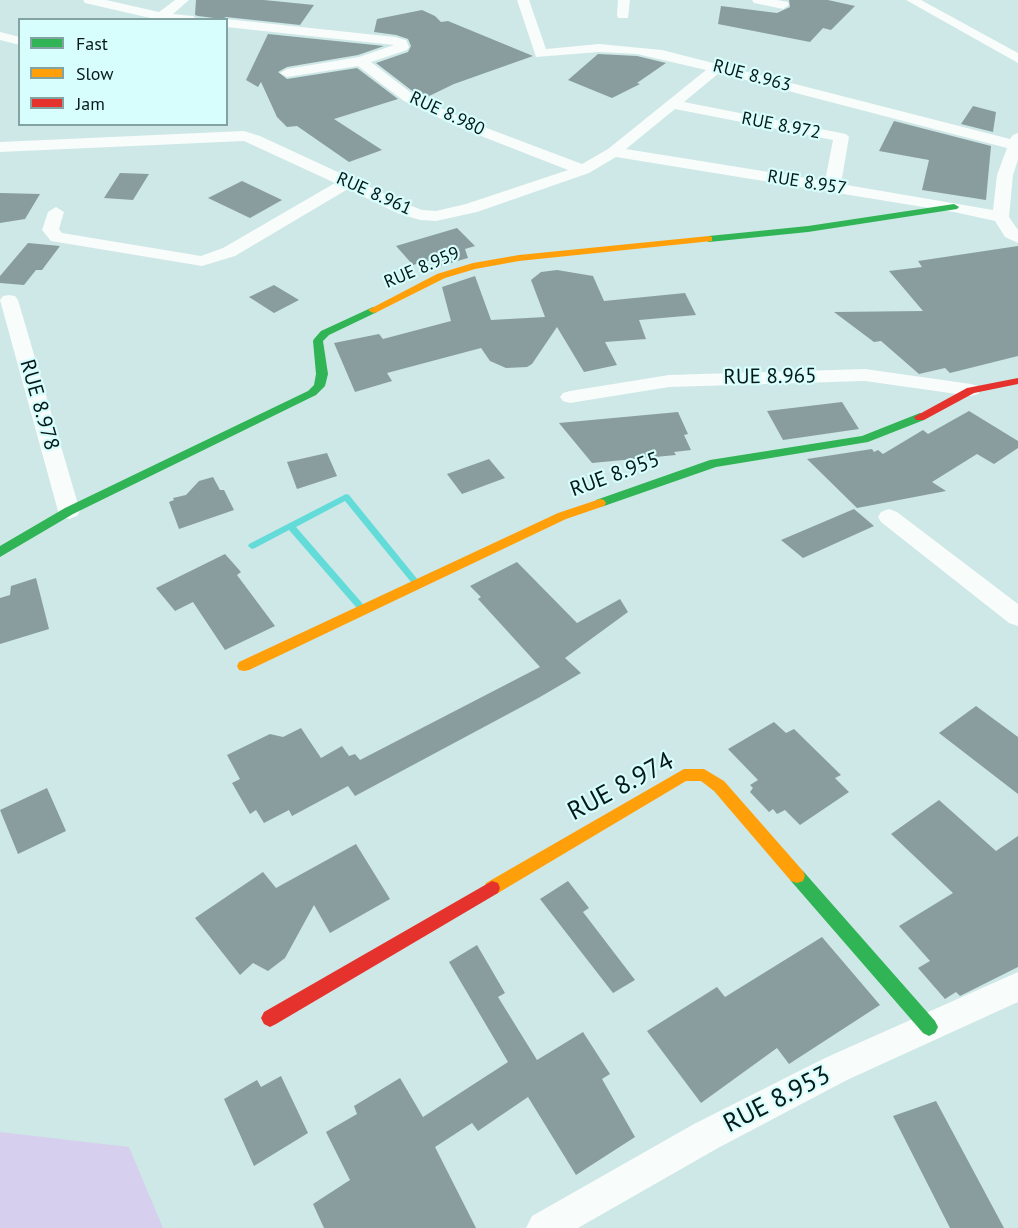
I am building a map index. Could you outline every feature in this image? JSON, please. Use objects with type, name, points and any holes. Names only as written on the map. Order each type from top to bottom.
[{"type":"street","points":[[89,0],[159,18],[183,0]]},
{"type":"street","name":"RUE 8.963","points":[[523,0],[541,54],[599,48],[637,50],[718,67],[1016,141]]},
{"type":"street","points":[[623,15],[624,0]]},
{"type":"street","points":[[758,0],[783,5]]},
{"type":"street","points":[[912,0],[1017,58]]},
{"type":"street","points":[[228,23],[395,41],[402,47],[361,62],[287,73]]},
{"type":"street","points":[[0,36],[18,40]]},
{"type":"street","name":"RUE 8.980","points":[[361,62],[409,98],[464,124],[583,170]]},
{"type":"street","name":"RUE 8.961","points":[[0,147],[244,136],[420,215],[436,216],[471,208],[583,170],[613,152],[718,67]]},
{"type":"street","name":"RUE 8.972","points":[[672,104],[841,137],[832,187]]},
{"type":"street","points":[[1016,141],[1005,175],[1001,217],[1011,233],[1018,238]]},
{"type":"street","name":"RUE 8.957","points":[[613,152],[954,207],[1001,217]]},
{"type":"street","points":[[56,212],[50,230],[57,237],[202,261],[229,252],[347,183]]},
{"type":"street","name":"RUE 8.959","points":[[0,552],[69,511],[312,393],[319,386],[322,374],[318,341],[326,333],[441,276],[473,266],[519,258],[808,229],[954,207]]},
{"type":"street","name":"RUE 8.978","points":[[9,300],[69,511]]},
{"type":"street","name":"RUE 8.965","points":[[570,396],[669,381],[866,375],[971,390]]},
{"type":"street","name":"RUE 8.955","points":[[244,666],[562,516],[714,463],[864,439],[932,412],[971,390],[1018,381]]},
{"type":"street","points":[[889,517],[1018,617]]},
{"type":"street","name":"RUE 8.974","points":[[270,1018],[684,775],[704,775],[719,786],[929,1027]]},
{"type":"street","name":"RUE 8.953","points":[[544,1228],[716,1131],[836,1069],[1018,987]]},
{"type":"shaded area","points":[[0,1132],[129,1147],[163,1228],[0,1228]]},
{"type":"building","points":[[196,0],[264,0],[314,5],[300,25],[195,15]]},
{"type":"building","points":[[789,0],[828,0],[855,6],[831,30],[823,28],[810,42],[718,24],[721,6],[777,13],[790,7]]},
{"type":"building","points":[[422,10],[435,16],[441,22],[448,21],[533,56],[454,84],[425,98],[376,63],[408,52],[411,46],[408,39],[374,32],[377,19]]},
{"type":"building","points":[[268,34],[384,46],[358,55],[287,67],[278,72],[287,79],[357,68],[398,99],[334,119],[382,150],[349,162],[297,126],[287,127],[277,117],[261,82],[258,87],[246,80]]},
{"type":"building","points":[[598,54],[637,56],[666,63],[637,83],[640,84],[612,98],[568,80]]},
{"type":"building","points":[[973,106],[996,112],[993,132],[961,124]]},
{"type":"building","points":[[894,121],[991,146],[986,200],[922,190],[929,160],[879,151]]},
{"type":"building","points":[[120,173],[149,174],[133,200],[104,198]]},
{"type":"building","points":[[242,181],[282,200],[250,218],[208,198]]},
{"type":"building","points":[[0,193],[40,194],[25,219],[0,223]]},
{"type":"building","points":[[457,228],[475,246],[465,249],[468,258],[436,267],[434,259],[413,265],[396,246]]},
{"type":"building","points":[[28,243],[60,246],[42,270],[36,270],[24,285],[0,283],[0,276]]},
{"type":"building","points":[[1018,246],[1018,356],[950,373],[945,368],[919,374],[881,341],[874,342],[834,312],[923,311],[889,271],[922,267],[918,261]]},
{"type":"building","points":[[557,270],[593,276],[604,301],[685,293],[696,315],[639,320],[646,339],[605,342],[617,365],[584,372],[557,327],[532,364],[527,367],[506,368],[490,361],[481,348],[387,373],[392,381],[355,392],[334,343],[379,334],[383,339],[451,321],[442,287],[475,276],[491,320],[545,317],[531,280],[541,272]]},
{"type":"building","points":[[274,285],[299,300],[274,313],[249,297]]},
{"type":"building","points":[[842,402],[859,429],[783,440],[767,411]]},
{"type":"building","points":[[969,411],[1018,441],[1018,448],[994,464],[977,454],[932,482],[946,491],[857,508],[807,459],[872,449],[874,452],[878,450],[883,454],[923,430],[928,434]]},
{"type":"building","points":[[678,412],[688,434],[684,435],[691,450],[674,452],[676,455],[592,463],[559,423]]},
{"type":"building","points":[[327,453],[337,476],[297,489],[287,462]]},
{"type":"building","points":[[489,459],[505,478],[462,494],[447,474]]},
{"type":"building","points":[[213,477],[220,490],[224,490],[234,510],[179,529],[169,502],[174,500],[173,498],[186,495],[199,481]]},
{"type":"building","points":[[854,509],[874,526],[803,558],[781,540]]},
{"type":"building","points":[[225,554],[241,572],[237,575],[275,626],[225,650],[193,602],[175,611],[156,588]]},
{"type":"building","points":[[517,562],[577,623],[620,599],[628,612],[565,658],[581,673],[355,796],[348,786],[292,816],[289,810],[264,823],[256,810],[250,814],[232,783],[240,779],[227,755],[270,734],[283,737],[301,728],[321,758],[342,746],[349,756],[355,754],[360,760],[540,667],[478,599],[481,597],[470,586]]},
{"type":"building","points":[[36,578],[49,629],[0,644],[0,598],[10,595],[11,586]]},
{"type":"building","points":[[976,706],[1018,737],[1018,794],[939,733]]},
{"type":"building","points":[[774,722],[786,733],[794,729],[841,775],[835,778],[849,792],[800,825],[785,810],[777,814],[773,809],[769,812],[750,792],[753,788],[750,785],[758,780],[728,749]]},
{"type":"building","points":[[47,788],[66,831],[18,854],[0,810]]},
{"type":"building","points":[[939,800],[996,851],[1018,836],[1018,967],[960,996],[956,992],[945,999],[918,968],[930,961],[899,926],[953,893],[891,834]]},
{"type":"building","points":[[356,844],[390,899],[330,933],[314,905],[285,958],[268,971],[253,963],[240,975],[195,918],[263,872],[276,888]]},
{"type":"building","points":[[568,881],[589,908],[583,912],[635,980],[613,993],[540,899]]},
{"type":"building","points":[[822,937],[880,1005],[789,1064],[777,1048],[701,1103],[647,1031],[717,987],[725,997]]},
{"type":"building","points":[[477,945],[505,993],[498,997],[537,1060],[583,1032],[610,1074],[602,1079],[635,1137],[576,1175],[528,1097],[478,1131],[472,1123],[435,1147],[476,1228],[324,1228],[313,1204],[350,1180],[326,1132],[357,1114],[354,1106],[400,1078],[423,1117],[508,1062],[449,962]]},
{"type":"building","points":[[281,1076],[308,1133],[254,1166],[224,1099],[257,1080],[261,1087]]},
{"type":"building","points":[[936,1101],[1004,1228],[950,1228],[893,1116]]},
{"type":"waterway","points":[[290,526],[346,497],[414,580]]},
{"type":"waterway","points":[[252,546],[290,526]]},
{"type":"waterway","points":[[290,526],[359,605]]},
{"type":"traffic: fast","points":[[709,239],[808,229],[954,207]]},
{"type":"traffic: fast","points":[[0,552],[69,511],[312,393],[319,386],[322,374],[318,341],[325,333],[373,310]]},
{"type":"traffic: fast","points":[[600,503],[714,463],[864,439],[920,417]]},
{"type":"traffic: fast","points":[[797,876],[929,1027]]},
{"type":"traffic: slow","points":[[373,310],[441,276],[473,266],[519,258],[709,239]]},
{"type":"traffic: slow","points":[[244,666],[562,516],[600,503]]},
{"type":"traffic: slow","points":[[492,888],[684,775],[704,775],[719,786],[797,876]]},
{"type":"traffic: jam","points":[[920,417],[971,390],[1018,381]]},
{"type":"traffic: jam","points":[[270,1018],[492,888]]}]
